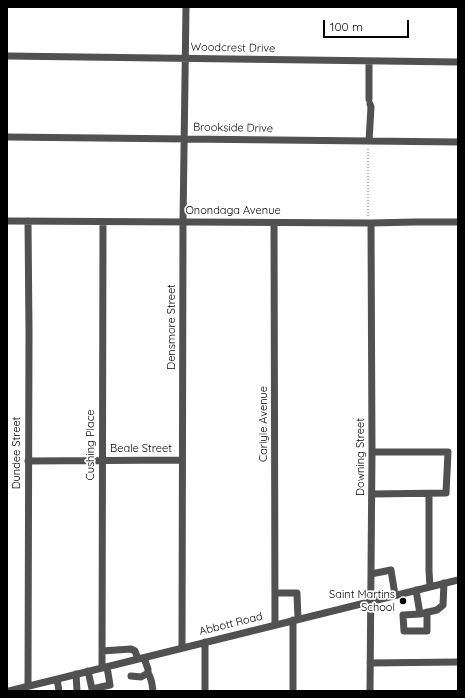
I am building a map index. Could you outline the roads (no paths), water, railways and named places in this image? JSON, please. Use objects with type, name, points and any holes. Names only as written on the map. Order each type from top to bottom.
[{"type":"street","name":"Densmore Street","points":[[182,648],[183,139],[186,7]]},
{"type":"street","name":"Woodcrest Drive","points":[[7,56],[458,62]]},
{"type":"street","points":[[369,141],[371,107],[370,61]]},
{"type":"street","name":"Brookside Drive","points":[[7,137],[458,142]]},
{"type":"street","name":"Onondaga Avenue","points":[[7,221],[274,223],[458,222]]},
{"type":"street","name":"Dundee Street","points":[[28,221],[28,686]]},
{"type":"street","name":"Cushing Place","points":[[88,671],[92,690],[110,685],[102,651],[103,222]]},
{"type":"street","name":"Carlyle Avenue","points":[[274,223],[275,625]]},
{"type":"street","name":"Downing Street","points":[[370,691],[372,494],[371,223]]},
{"type":"street","points":[[372,452],[448,452],[446,493],[372,494]]},
{"type":"street","name":"Beale Street","points":[[28,461],[182,460]]},
{"type":"street","points":[[429,494],[430,587]]},
{"type":"street","points":[[371,574],[391,570],[395,595]]},
{"type":"street","name":"Abbott Road","points":[[10,691],[458,580]]},
{"type":"street","points":[[416,590],[423,613],[437,610],[443,605],[444,583]]},
{"type":"street","points":[[275,593],[297,594],[293,691]]},
{"type":"street","points":[[205,642],[205,691]]},
{"type":"street","points":[[102,651],[126,649],[133,650],[141,658],[148,669],[148,673],[152,681],[152,691]]},
{"type":"street","points":[[113,650],[117,664]]},
{"type":"street","points":[[370,663],[458,662]]},
{"type":"street","points":[[131,676],[141,677],[148,673]]},
{"type":"street","points":[[76,674],[77,691]]},
{"type":"street","points":[[57,679],[59,691]]},
{"type":"street","points":[[41,683],[41,691]]},
{"type":"place","name":"Saint Martins School","points":[[403,601]]}]
